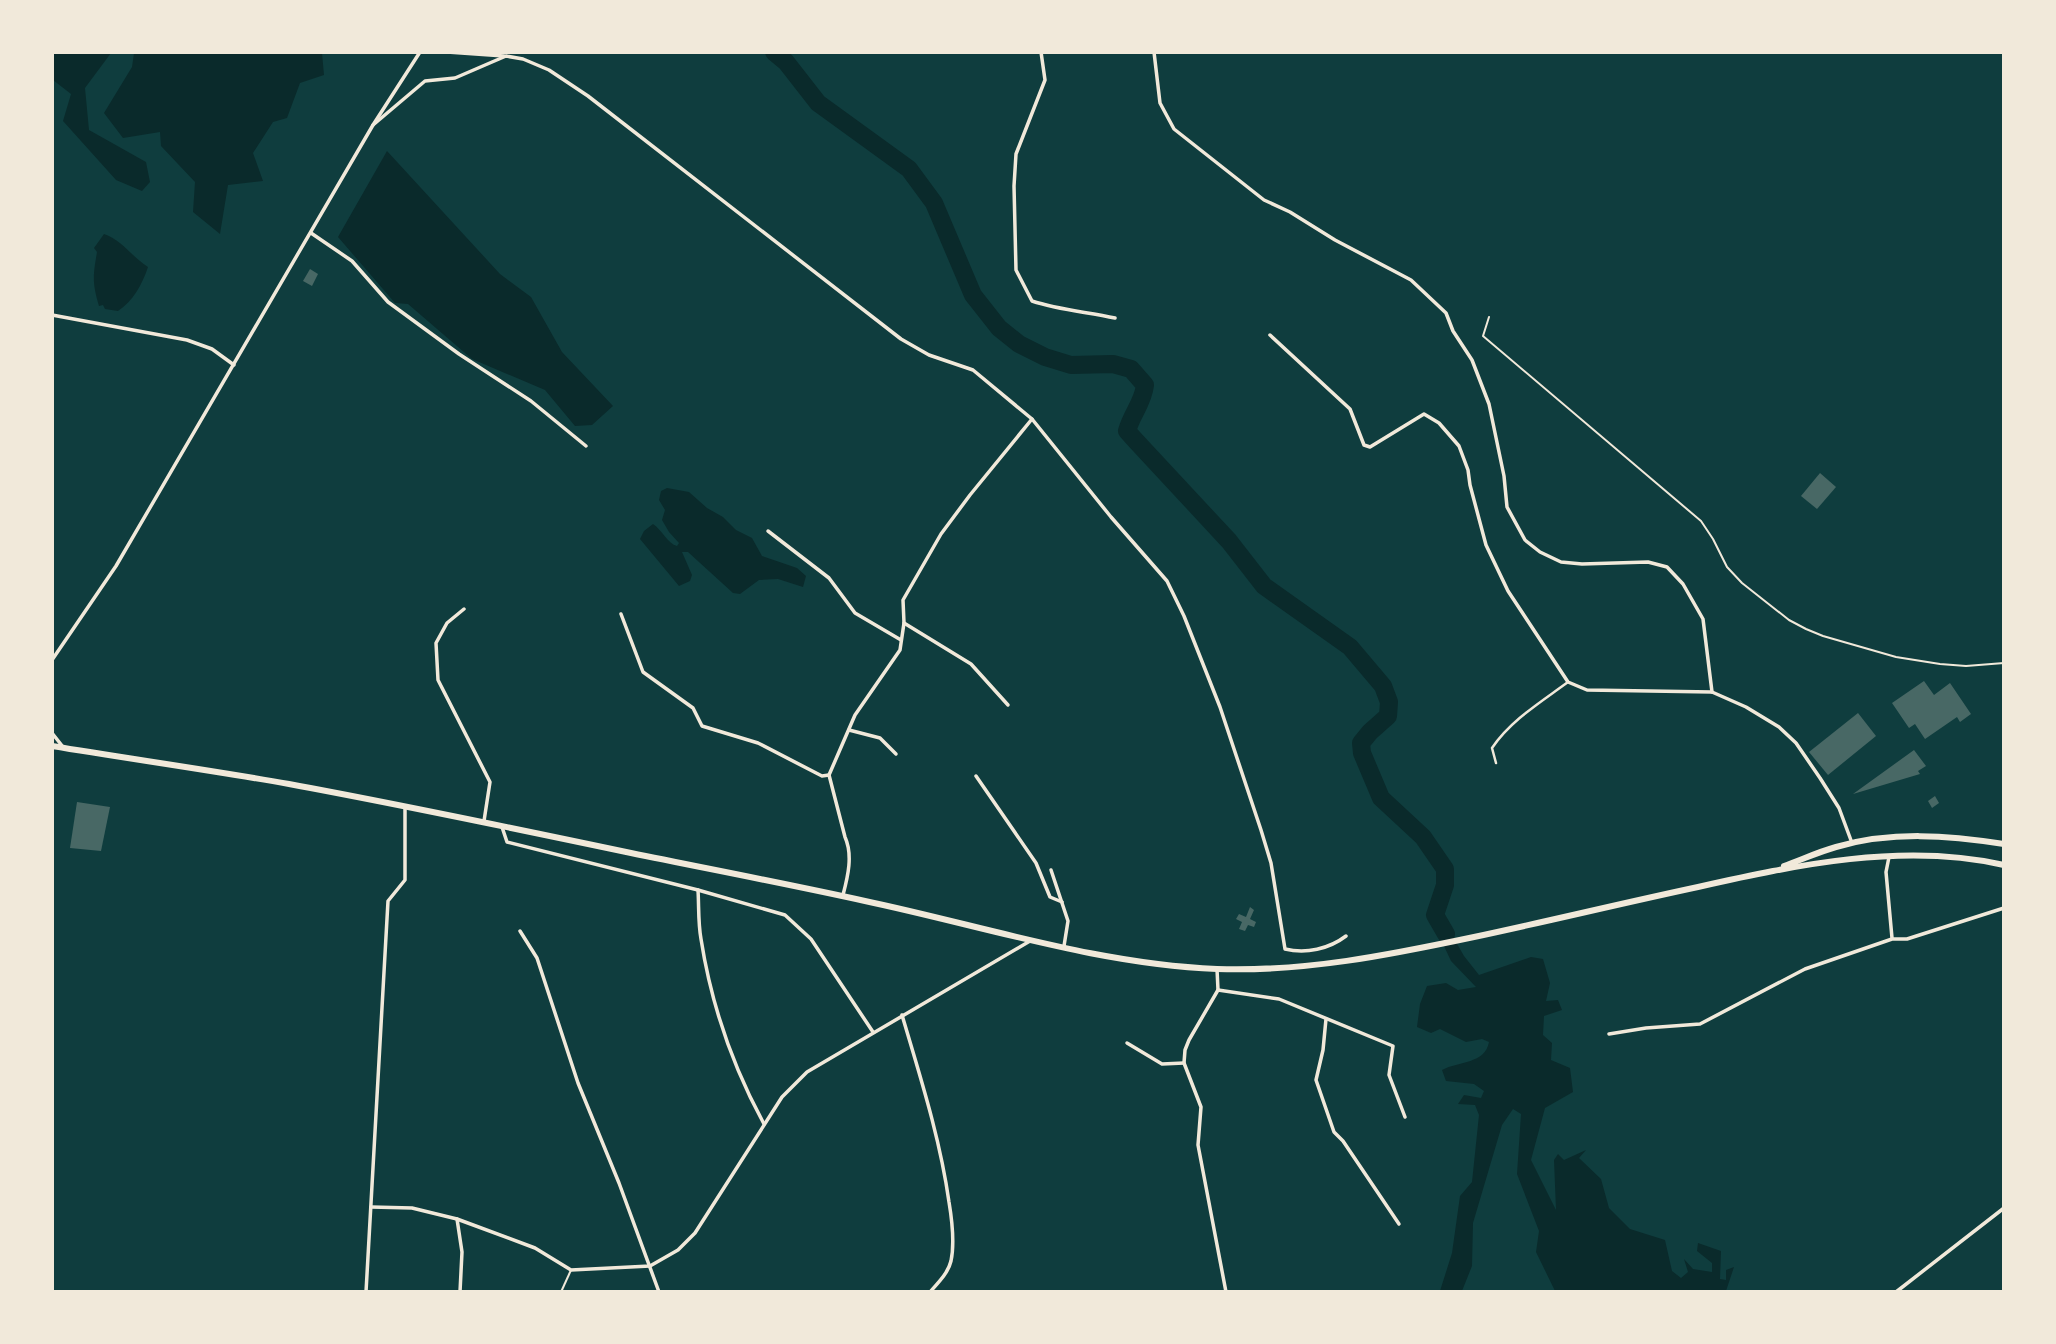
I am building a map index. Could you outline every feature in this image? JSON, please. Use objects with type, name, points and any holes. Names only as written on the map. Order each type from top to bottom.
[{"type":"main road","points":[[52,746],[285,783],[405,806],[843,897],[1064,948],[1130,960],[1217,969],[1298,967],[1407,951],[1773,870],[1889,857],[1953,857],[2004,865]]},
{"type":"main road","points":[[1773,870],[1852,843],[1923,835],[2004,844]]},
{"type":"street","points":[[52,660],[116,566],[373,125],[420,52]]},
{"type":"street","points":[[447,52],[506,56],[523,60],[576,87],[901,339],[929,355],[973,370],[1032,419],[1167,582],[1184,616],[1220,707],[1261,830],[1271,863],[1285,949],[1298,952],[1334,945],[1346,936]]},
{"type":"street","points":[[1041,52],[1045,80],[1016,154],[1016,270],[1032,301],[1049,307],[1080,310],[1115,318]]},
{"type":"street","points":[[1154,52],[1160,103],[1174,130],[1264,200],[1411,279],[1446,313],[1452,331],[1472,360],[1489,404],[1504,476],[1507,507],[1525,540],[1540,552],[1561,562],[1648,562],[1667,568],[1684,584],[1703,619],[1712,692]]},
{"type":"street","points":[[373,125],[425,81],[455,78],[506,56]]},
{"type":"street","points":[[311,233],[352,261],[388,302],[459,355],[531,401],[586,446]]},
{"type":"street","points":[[52,315],[187,340],[212,349],[235,365]]},
{"type":"street","points":[[1269,335],[1350,409],[1364,444],[1370,447],[1423,414],[1439,423],[1459,446],[1486,545],[1508,591],[1568,682],[1587,690],[1712,692],[1746,707],[1779,727],[1796,743],[1839,808],[1852,843]]},
{"type":"street","points":[[843,897],[849,869],[849,846],[830,775],[855,715],[900,650],[904,623],[903,600],[941,534],[1032,419]]},
{"type":"street","points":[[768,531],[829,578],[855,613],[901,640]]},
{"type":"street","points":[[464,609],[447,623],[436,643],[438,680],[490,782],[483,822]]},
{"type":"street","points":[[621,614],[643,672],[694,708],[702,726],[758,743],[822,776],[830,775]]},
{"type":"street","points":[[904,623],[971,664],[1008,705]]},
{"type":"street","points":[[52,654],[58,650]]},
{"type":"street","points":[[1496,763],[1492,748],[1502,733],[1568,682]]},
{"type":"street","points":[[849,730],[880,738],[896,754]]},
{"type":"street","points":[[52,733],[65,748]]},
{"type":"street","points":[[976,776],[1037,863],[1050,897],[1062,902]]},
{"type":"street","points":[[366,1292],[388,901],[405,880],[405,806]]},
{"type":"street","points":[[502,826],[507,842],[785,915],[810,939],[873,1032]]},
{"type":"street","points":[[1889,857],[1886,872],[1892,939]]},
{"type":"street","points":[[1051,870],[1068,921],[1064,948]]},
{"type":"street","points":[[698,890],[701,936],[714,1004],[746,1090],[764,1124]]},
{"type":"street","points":[[1609,1034],[1700,1024],[1805,969],[1892,939],[1907,939],[2004,908]]},
{"type":"street","points":[[520,931],[537,958],[578,1083],[619,1182],[659,1292]]},
{"type":"street","points":[[371,1207],[412,1208],[457,1219],[535,1248],[571,1270],[650,1266],[678,1250],[695,1233],[782,1097],[807,1072],[1030,941]]},
{"type":"street","points":[[1217,969],[1218,990],[1189,1040],[1184,1063],[1201,1107],[1198,1145],[1226,1292]]},
{"type":"street","points":[[1218,990],[1279,999],[1393,1046],[1389,1076],[1405,1117]]},
{"type":"street","points":[[902,1014],[945,1172],[952,1222],[950,1264],[942,1279],[930,1292]]},
{"type":"street","points":[[1326,1019],[1324,1050],[1316,1080],[1318,1090],[1334,1132],[1343,1141],[1399,1224]]},
{"type":"street","points":[[1127,1044],[1162,1064],[1184,1063]]},
{"type":"street","points":[[1896,1292],[2004,1208]]},
{"type":"street","points":[[457,1219],[462,1252],[460,1292]]},
{"type":"lane","points":[[1489,317],[1483,336],[1701,522],[1727,567],[1742,583],[1789,620],[1823,636],[1896,657],[1966,666],[2004,663]]},
{"type":"lane","points":[[561,1292],[571,1270]]},
{"type":"water","points":[[52,53],[111,53],[85,88],[89,130],[146,162],[150,182],[142,191],[116,180],[63,121],[71,94],[53,80]]},
{"type":"water","points":[[134,53],[322,53],[324,75],[300,83],[287,118],[273,122],[253,153],[263,181],[228,185],[220,234],[193,212],[195,182],[161,146],[160,132],[123,138],[104,113],[132,67]]},
{"type":"water","points":[[387,151],[500,274],[531,297],[562,352],[613,406],[592,425],[575,426],[545,390],[472,359],[408,304],[395,303],[338,237]]},
{"type":"water","points":[[104,234],[116,240],[148,267],[136,292],[118,311],[99,306],[95,291],[97,252],[94,248]]},
{"type":"water","points":[[667,488],[689,492],[736,530],[752,538],[762,556],[797,568],[806,576],[803,587],[778,579],[759,580],[740,594],[733,593],[688,552],[682,552],[692,575],[690,581],[679,586],[640,539],[644,531],[653,524],[671,543],[677,546],[679,543],[662,520],[665,510],[659,500],[661,491]]},
{"type":"water","points":[[1430,916],[1441,916],[1464,956],[1479,975],[1531,957],[1543,959],[1550,983],[1546,1001],[1558,1000],[1562,1010],[1544,1016],[1543,1035],[1552,1043],[1551,1060],[1570,1068],[1573,1092],[1545,1108],[1531,1160],[1556,1210],[1554,1160],[1558,1154],[1564,1160],[1586,1150],[1579,1158],[1601,1179],[1609,1208],[1630,1229],[1665,1240],[1672,1271],[1681,1278],[1688,1272],[1684,1259],[1693,1269],[1712,1272],[1712,1263],[1697,1251],[1698,1243],[1721,1251],[1720,1279],[1726,1280],[1726,1270],[1734,1267],[1726,1291],[1555,1291],[1536,1252],[1539,1231],[1517,1174],[1521,1114],[1513,1109],[1502,1125],[1473,1223],[1472,1266],[1462,1291],[1440,1291],[1452,1253],[1460,1196],[1472,1182],[1479,1115],[1475,1105],[1458,1104],[1464,1095],[1481,1098],[1484,1091],[1474,1084],[1446,1081],[1442,1070],[1477,1058],[1487,1049],[1489,1042],[1482,1039],[1466,1042],[1440,1029],[1431,1033],[1417,1027],[1420,1004],[1427,986],[1446,983],[1458,990],[1476,987],[1451,961]]},
{"type":"building","points":[[310,269],[318,274],[312,286],[303,281]]},
{"type":"building","points":[[1820,473],[1836,487],[1817,509],[1801,496]]},
{"type":"building","points":[[1924,681],[1934,695],[1950,683],[1971,714],[1960,722],[1957,717],[1925,739],[1915,724],[1909,728],[1892,703]]},
{"type":"building","points":[[1858,713],[1876,736],[1828,775],[1809,752]]},
{"type":"building","points":[[1914,750],[1926,766],[1918,771],[1920,774],[1853,794]]},
{"type":"building","points":[[1935,796],[1939,803],[1932,808],[1928,801]]},
{"type":"building","points":[[77,802],[110,807],[101,851],[70,848]]},
{"type":"building","points":[[1250,907],[1254,910],[1250,919],[1256,922],[1254,927],[1248,925],[1245,931],[1239,929],[1242,922],[1236,919],[1239,914],[1246,917]]},
{"type":"waterway","points":[[774,52],[786,62],[818,103],[909,169],[934,203],[973,295],[999,328],[1019,344],[1045,357],[1071,365],[1113,364],[1131,369],[1145,385],[1127,431],[1229,541],[1264,586],[1350,647],[1383,686],[1389,702],[1388,716],[1361,743],[1362,753],[1381,798],[1423,837],[1445,869],[1445,885],[1435,915],[1446,934]]}]
